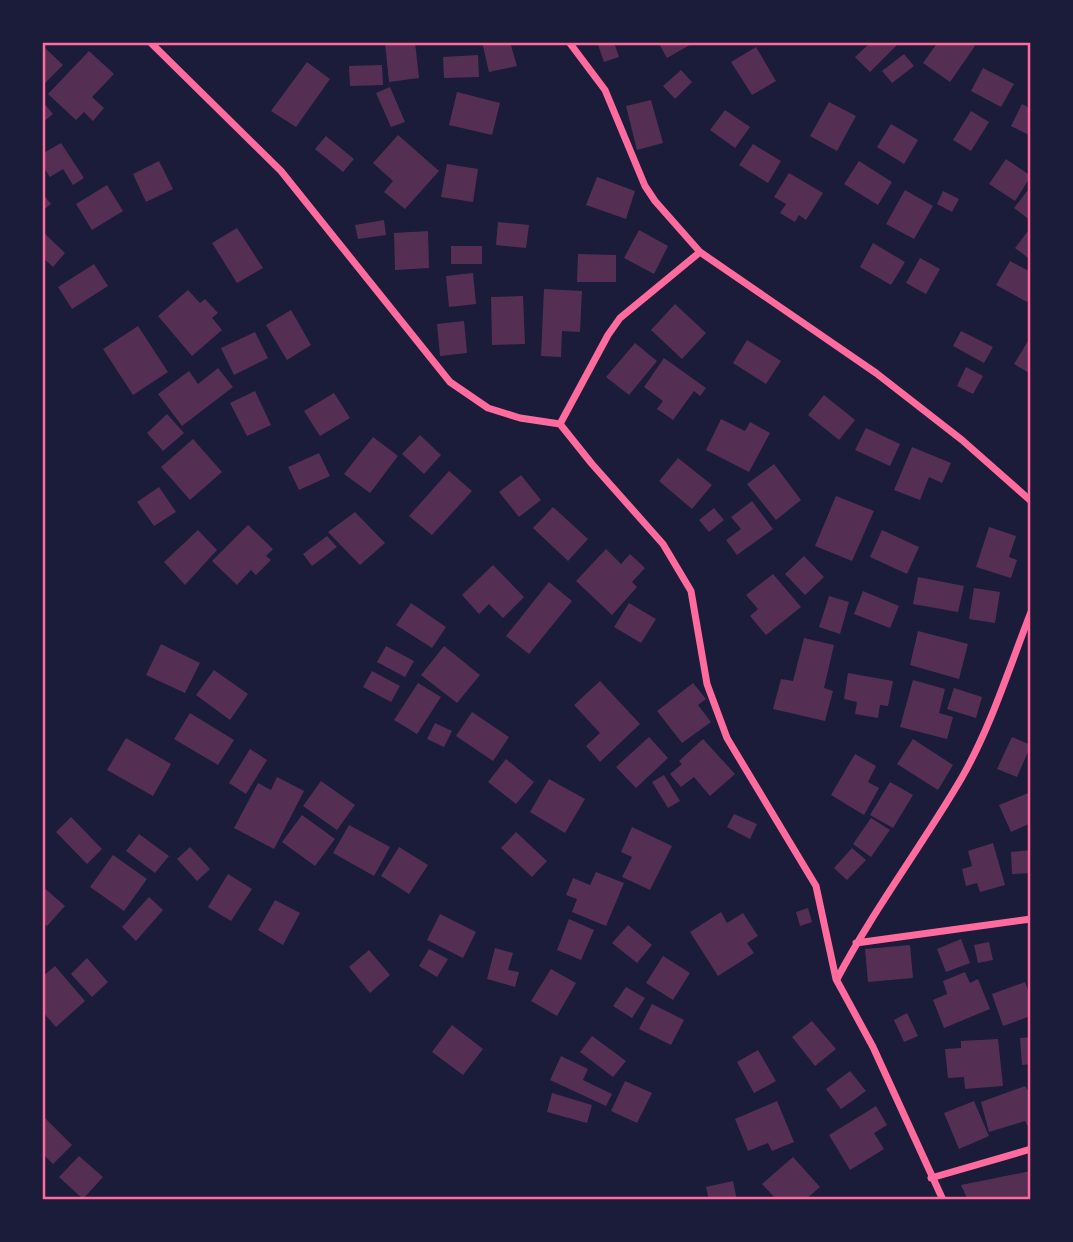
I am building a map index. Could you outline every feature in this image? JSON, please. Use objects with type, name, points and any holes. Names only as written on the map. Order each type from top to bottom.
[{"type":"street","points":[[150,42],[281,171],[450,382],[488,408],[520,418],[560,424],[663,544],[691,591],[707,684],[727,738],[816,886],[836,979],[873,1047],[943,1200]]},
{"type":"street","points":[[569,42],[605,90],[645,186],[701,252],[876,373],[962,440],[1031,501]]},
{"type":"street","points":[[560,424],[620,318],[701,252]]},
{"type":"street","points":[[836,979],[856,943],[961,779],[979,745],[1031,612]]},
{"type":"street","points":[[856,943],[1031,919]]},
{"type":"street","points":[[932,1178],[1031,1149]]},
{"type":"building","points":[[415,42],[419,78],[389,82],[385,43]]},
{"type":"building","points":[[482,42],[510,42],[517,66],[489,72]]},
{"type":"building","points":[[597,42],[614,42],[619,57],[604,62]]},
{"type":"building","points":[[658,42],[695,42],[667,58]]},
{"type":"building","points":[[871,42],[900,42],[870,72],[855,57]]},
{"type":"building","points":[[938,42],[970,42],[975,46],[950,82],[923,63]]},
{"type":"building","points":[[42,45],[63,65],[42,86]]},
{"type":"building","points":[[756,47],[776,81],[752,95],[731,62]]},
{"type":"building","points":[[89,51],[114,74],[92,97],[104,108],[93,121],[84,112],[76,120],[48,94]]},
{"type":"building","points":[[904,54],[914,66],[892,83],[882,71]]},
{"type":"building","points":[[478,55],[479,77],[444,78],[443,57]]},
{"type":"building","points":[[307,62],[330,79],[296,127],[271,111]]},
{"type":"building","points":[[382,65],[383,85],[350,86],[349,66]]},
{"type":"building","points":[[983,68],[1014,84],[1001,107],[971,91]]},
{"type":"building","points":[[681,70],[692,82],[675,99],[663,86]]},
{"type":"building","points":[[390,87],[405,122],[391,127],[376,93]]},
{"type":"building","points":[[457,92],[500,103],[492,135],[449,125]]},
{"type":"building","points":[[651,100],[663,143],[637,150],[626,106]]},
{"type":"building","points":[[42,101],[53,114],[42,123]]},
{"type":"building","points":[[829,102],[856,116],[837,151],[810,136]]},
{"type":"building","points":[[1022,104],[1031,109],[1031,136],[1011,126]]},
{"type":"building","points":[[725,110],[750,127],[735,148],[710,130]]},
{"type":"building","points":[[971,111],[989,122],[971,151],[953,140]]},
{"type":"building","points":[[891,124],[918,140],[904,164],[877,147]]},
{"type":"building","points":[[398,135],[439,171],[405,209],[384,192],[393,181],[373,163]]},
{"type":"building","points":[[326,136],[354,159],[343,172],[315,149]]},
{"type":"building","points":[[61,143],[84,178],[73,185],[63,169],[50,177],[42,165],[42,154]]},
{"type":"building","points":[[753,144],[781,161],[768,183],[739,165]]},
{"type":"building","points":[[1006,159],[1031,176],[1015,201],[989,184]]},
{"type":"building","points":[[159,161],[173,189],[146,202],[133,174]]},
{"type":"building","points":[[859,161],[892,182],[878,205],[844,184]]},
{"type":"building","points":[[447,164],[478,169],[473,202],[441,197]]},
{"type":"building","points":[[789,173],[823,193],[806,220],[799,215],[795,222],[780,213],[786,204],[774,197]]},
{"type":"building","points":[[597,177],[635,191],[626,219],[586,205]]},
{"type":"building","points":[[107,185],[123,211],[92,230],[76,204]]},
{"type":"building","points":[[1031,186],[1031,221],[1014,208]]},
{"type":"building","points":[[905,190],[933,206],[914,239],[886,224]]},
{"type":"building","points":[[943,191],[959,199],[952,212],[937,204]]},
{"type":"building","points":[[42,193],[51,204],[42,211]]},
{"type":"building","points":[[384,220],[386,235],[358,239],[355,225]]},
{"type":"building","points":[[498,222],[529,225],[526,248],[496,245]]},
{"type":"building","points":[[1031,227],[1031,260],[1015,248]]},
{"type":"building","points":[[237,228],[263,268],[237,283],[212,243]]},
{"type":"building","points":[[639,230],[668,246],[654,274],[624,258]]},
{"type":"building","points":[[42,231],[65,253],[53,267],[42,257]]},
{"type":"building","points":[[428,231],[429,268],[395,270],[394,233]]},
{"type":"building","points":[[873,243],[905,262],[891,285],[860,267]]},
{"type":"building","points":[[451,246],[482,246],[482,264],[451,264]]},
{"type":"building","points":[[578,254],[616,255],[616,282],[577,282]]},
{"type":"building","points":[[920,258],[940,269],[926,294],[906,283]]},
{"type":"building","points":[[1010,261],[1031,272],[1031,295],[1027,302],[996,285]]},
{"type":"building","points":[[94,264],[108,286],[72,309],[58,287]]},
{"type":"building","points":[[473,273],[476,304],[449,307],[446,276]]},
{"type":"building","points":[[544,289],[582,291],[580,332],[562,331],[561,357],[541,356]]},
{"type":"building","points":[[188,290],[200,303],[205,299],[218,313],[212,318],[222,330],[192,356],[158,316]]},
{"type":"building","points":[[523,296],[525,344],[492,345],[491,297]]},
{"type":"building","points":[[675,304],[706,333],[682,359],[651,330]]},
{"type":"building","points":[[291,310],[311,345],[287,360],[266,325]]},
{"type":"building","points":[[464,321],[467,353],[440,356],[437,324]]},
{"type":"building","points":[[138,326],[168,372],[133,395],[103,349]]},
{"type":"building","points":[[961,331],[993,347],[984,363],[953,346]]},
{"type":"building","points":[[255,332],[268,358],[234,375],[221,348]]},
{"type":"building","points":[[1031,336],[1031,374],[1014,364]]},
{"type":"building","points":[[747,340],[781,361],[766,384],[733,363]]},
{"type":"building","points":[[635,343],[657,361],[629,395],[606,377]]},
{"type":"building","points":[[664,358],[706,388],[700,396],[694,391],[673,420],[657,409],[663,401],[644,387]]},
{"type":"building","points":[[966,367],[983,376],[973,394],[957,386]]},
{"type":"building","points":[[218,368],[233,387],[182,426],[158,394],[189,371],[198,384]]},
{"type":"building","points":[[255,391],[271,425],[247,436],[230,403]]},
{"type":"building","points":[[334,393],[350,418],[320,436],[304,411]]},
{"type":"building","points":[[824,395],[855,420],[839,440],[808,415]]},
{"type":"building","points":[[167,414],[184,433],[163,451],[147,433]]},
{"type":"building","points":[[721,419],[745,431],[750,422],[770,433],[749,472],[706,450]]},
{"type":"building","points":[[866,428],[900,444],[890,466],[855,450]]},
{"type":"building","points":[[420,435],[441,455],[424,474],[402,454]]},
{"type":"building","points":[[373,437],[398,456],[370,493],[344,474]]},
{"type":"building","points":[[193,439],[222,472],[190,500],[161,467]]},
{"type":"building","points":[[912,447],[951,463],[942,483],[929,477],[920,500],[894,490]]},
{"type":"building","points":[[319,453],[330,476],[299,490],[288,467]]},
{"type":"building","points":[[678,458],[712,485],[692,509],[659,481]]},
{"type":"building","points":[[774,464],[801,500],[776,520],[747,484]]},
{"type":"building","points":[[449,471],[472,491],[432,535],[409,516]]},
{"type":"building","points":[[521,475],[541,500],[519,517],[499,492]]},
{"type":"building","points":[[159,487],[176,512],[154,526],[137,502]]},
{"type":"building","points":[[836,496],[874,511],[852,561],[815,546]]},
{"type":"building","points":[[752,501],[773,529],[737,555],[726,540],[741,529],[731,517]]},
{"type":"building","points":[[553,507],[588,539],[568,561],[533,528]]},
{"type":"building","points":[[714,508],[724,520],[709,532],[699,520]]},
{"type":"building","points":[[355,512],[385,543],[360,565],[328,532]]},
{"type":"building","points":[[248,525],[273,549],[266,556],[271,560],[256,575],[251,570],[237,585],[212,561]]},
{"type":"building","points":[[989,527],[1016,536],[1009,557],[1017,560],[1011,578],[976,567]]},
{"type":"building","points":[[198,530],[217,550],[185,585],[164,562]]},
{"type":"building","points":[[882,530],[919,547],[907,574],[870,557]]},
{"type":"building","points":[[327,536],[337,547],[312,566],[303,554]]},
{"type":"building","points":[[606,549],[621,564],[630,554],[645,568],[632,582],[637,587],[612,615],[576,581]]},
{"type":"building","points":[[804,556],[824,577],[805,595],[785,574]]},
{"type":"building","points":[[493,565],[524,597],[503,618],[489,604],[479,614],[462,595]]},
{"type":"building","points":[[773,574],[801,607],[766,635],[750,616],[758,609],[746,595]]},
{"type":"building","points":[[918,577],[964,586],[958,612],[913,604]]},
{"type":"building","points":[[549,582],[572,601],[529,654],[506,636]]},
{"type":"building","points":[[974,588],[1000,592],[995,623],[969,619]]},
{"type":"building","points":[[863,591],[899,606],[890,628],[854,614]]},
{"type":"building","points":[[829,596],[849,602],[840,634],[819,627]]},
{"type":"building","points":[[411,603],[446,627],[432,648],[396,625]]},
{"type":"building","points":[[629,603],[656,619],[641,643],[614,627]]},
{"type":"building","points":[[918,631],[968,644],[959,679],[910,665]]},
{"type":"building","points":[[804,638],[834,645],[824,688],[833,691],[825,721],[773,709],[781,679],[793,681]]},
{"type":"building","points":[[161,644],[200,663],[185,693],[146,675]]},
{"type":"building","points":[[386,646],[414,661],[405,677],[377,662]]},
{"type":"building","points":[[444,646],[480,675],[457,703],[421,675]]},
{"type":"building","points":[[214,670],[248,694],[230,720],[196,695]]},
{"type":"building","points":[[372,671],[400,686],[391,702],[363,687]]},
{"type":"building","points":[[848,673],[893,681],[888,706],[880,705],[878,718],[855,714],[857,702],[844,699]]},
{"type":"building","points":[[913,680],[945,689],[939,713],[953,717],[947,739],[900,727]]},
{"type":"building","points":[[600,681],[640,724],[600,762],[586,746],[600,733],[574,705]]},
{"type":"building","points":[[418,683],[441,697],[417,734],[394,720]]},
{"type":"building","points":[[693,683],[706,699],[698,705],[711,722],[682,743],[657,711]]},
{"type":"building","points":[[954,688],[982,697],[976,718],[947,709]]},
{"type":"building","points":[[472,712],[509,737],[493,761],[456,736]]},
{"type":"building","points":[[190,713],[234,740],[218,765],[174,739]]},
{"type":"building","points":[[435,723],[452,731],[444,747],[427,739]]},
{"type":"building","points":[[649,737],[668,758],[636,788],[616,767]]},
{"type":"building","points":[[1012,737],[1031,745],[1017,777],[997,769]]},
{"type":"building","points":[[126,738],[171,764],[153,796],[107,770]]},
{"type":"building","points":[[703,739],[735,774],[710,796],[694,777],[681,787],[670,774],[682,764],[679,761]]},
{"type":"building","points":[[913,739],[953,765],[938,790],[897,764]]},
{"type":"building","points":[[250,749],[267,760],[246,794],[229,783]]},
{"type":"building","points":[[855,754],[876,766],[868,782],[879,788],[864,815],[831,795]]},
{"type":"building","points":[[506,759],[534,782],[516,804],[488,782]]},
{"type":"building","points":[[664,775],[680,801],[668,808],[652,782]]},
{"type":"building","points":[[277,777],[304,791],[274,849],[234,828],[258,783],[271,790]]},
{"type":"building","points":[[549,779],[585,799],[565,833],[530,812]]},
{"type":"building","points":[[321,781],[355,805],[337,830],[303,806]]},
{"type":"building","points":[[890,782],[913,795],[893,828],[870,815]]},
{"type":"building","points":[[1031,792],[1031,823],[1011,832],[999,805]]},
{"type":"building","points":[[734,814],[757,824],[750,839],[727,827]]},
{"type":"building","points":[[302,815],[335,839],[315,866],[282,842]]},
{"type":"building","points":[[71,817],[102,849],[87,864],[56,832]]},
{"type":"building","points":[[871,818],[890,830],[871,857],[853,844]]},
{"type":"building","points":[[349,825],[390,847],[374,876],[333,853]]},
{"type":"building","points":[[632,827],[672,846],[650,890],[622,877],[632,857],[621,852]]},
{"type":"building","points":[[516,832],[547,861],[532,877],[501,848]]},
{"type":"building","points":[[139,834],[169,856],[155,873],[126,851]]},
{"type":"building","points":[[993,843],[1005,885],[980,892],[977,883],[966,886],[962,869],[972,866],[968,851]]},
{"type":"building","points":[[190,847],[210,869],[197,881],[177,859]]},
{"type":"building","points":[[399,847],[428,865],[409,894],[381,876]]},
{"type":"building","points":[[852,848],[866,860],[847,880],[834,868]]},
{"type":"building","points":[[1031,850],[1031,873],[1012,874],[1011,852]]},
{"type":"building","points":[[113,855],[147,879],[124,911],[90,887]]},
{"type":"building","points":[[596,872],[624,883],[606,926],[572,912],[577,899],[566,895],[573,878],[590,885]]},
{"type":"building","points":[[228,874],[252,889],[231,921],[208,907]]},
{"type":"building","points":[[42,886],[65,906],[47,926],[42,921]]},
{"type":"building","points":[[149,897],[163,910],[136,941],[122,927]]},
{"type":"building","points":[[275,900],[300,913],[283,945],[258,930]]},
{"type":"building","points":[[808,908],[812,922],[800,926],[796,912]]},
{"type":"building","points":[[721,912],[727,923],[743,913],[758,936],[747,943],[754,953],[718,976],[690,932]]},
{"type":"building","points":[[440,914],[476,932],[463,958],[427,940]]},
{"type":"building","points":[[569,919],[594,930],[581,960],[557,950]]},
{"type":"building","points":[[628,925],[652,945],[637,963],[612,943]]},
{"type":"building","points":[[961,939],[970,963],[946,972],[937,949]]},
{"type":"building","points":[[989,942],[993,960],[978,963],[974,945]]},
{"type":"building","points":[[910,945],[913,978],[868,982],[865,949]]},
{"type":"building","points":[[495,948],[513,953],[508,970],[519,972],[515,987],[487,979]]},
{"type":"building","points":[[429,949],[448,959],[437,977],[419,966]]},
{"type":"building","points":[[369,950],[390,975],[370,993],[349,967]]},
{"type":"building","points":[[663,956],[690,973],[673,1000],[646,983]]},
{"type":"building","points":[[87,958],[108,982],[92,997],[71,974]]},
{"type":"building","points":[[55,966],[85,1001],[56,1027],[42,1011],[42,977]]},
{"type":"building","points":[[551,969],[576,983],[557,1016],[531,1001]]},
{"type":"building","points":[[965,972],[970,983],[978,979],[990,1009],[944,1028],[933,1000],[947,994],[943,981]]},
{"type":"building","points":[[1025,982],[1031,999],[1031,1016],[1003,1026],[992,994]]},
{"type":"building","points":[[626,987],[645,998],[632,1018],[613,1006]]},
{"type":"building","points":[[652,1004],[684,1020],[671,1045],[639,1029]]},
{"type":"building","points":[[907,1013],[918,1036],[904,1042],[894,1020]]},
{"type":"building","points":[[812,1021],[836,1049],[815,1066],[792,1037]]},
{"type":"building","points":[[452,1025],[483,1049],[463,1075],[432,1052]]},
{"type":"building","points":[[592,1036],[626,1061],[613,1077],[580,1052]]},
{"type":"building","points":[[1031,1037],[1031,1064],[1022,1065],[1020,1038]]},
{"type":"building","points":[[998,1039],[1003,1086],[965,1089],[964,1077],[948,1078],[945,1049],[961,1048],[961,1041]]},
{"type":"building","points":[[758,1050],[776,1081],[754,1093],[737,1062]]},
{"type":"building","points":[[561,1056],[588,1069],[583,1080],[612,1094],[606,1106],[550,1080]]},
{"type":"building","points":[[850,1071],[866,1091],[841,1109],[826,1089]]},
{"type":"building","points":[[625,1081],[652,1093],[637,1123],[611,1111]]},
{"type":"building","points":[[1025,1086],[1031,1095],[1031,1132],[1025,1121],[989,1132],[981,1102]]},
{"type":"building","points":[[552,1093],[592,1105],[587,1123],[547,1112]]},
{"type":"building","points":[[777,1101],[794,1142],[772,1151],[768,1143],[748,1151],[735,1119]]},
{"type":"building","points":[[974,1101],[989,1136],[959,1149],[944,1113]]},
{"type":"building","points":[[876,1106],[887,1125],[874,1133],[884,1149],[850,1170],[829,1135]]},
{"type":"building","points":[[45,1118],[72,1145],[53,1164],[42,1153],[42,1120]]},
{"type":"building","points":[[79,1156],[103,1177],[83,1199],[59,1177]]},
{"type":"building","points":[[793,1157],[820,1187],[805,1200],[777,1200],[762,1184]]},
{"type":"building","points":[[1031,1171],[1031,1200],[968,1200],[961,1185]]},
{"type":"building","points":[[733,1181],[737,1200],[709,1200],[706,1187]]}]
